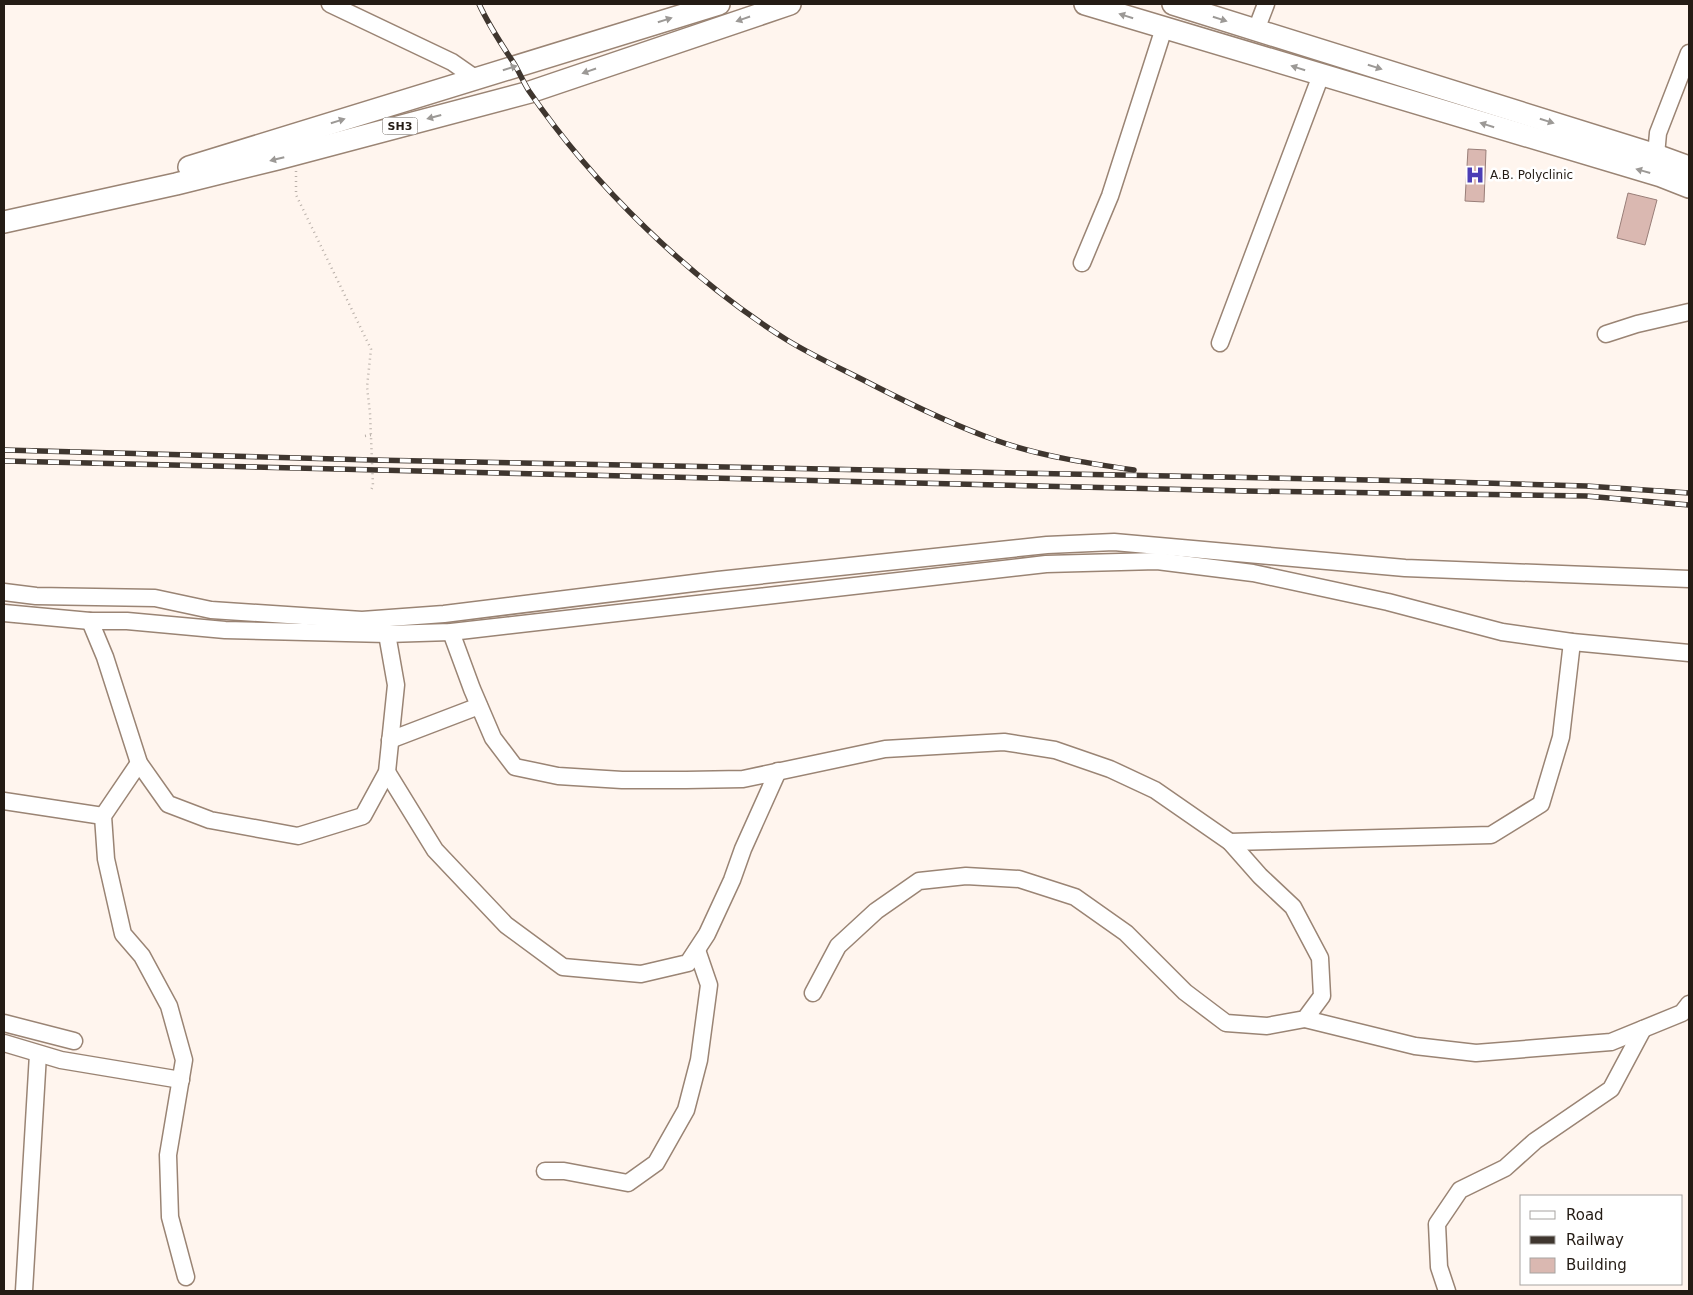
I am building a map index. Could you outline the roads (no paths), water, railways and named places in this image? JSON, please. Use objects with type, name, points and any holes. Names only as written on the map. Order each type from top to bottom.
[{"type":"main road","name":"SH3","points":[[4,222],[176,184],[475,78],[719,4]]},
{"type":"main road","name":"SH3","points":[[4,210],[249,157],[530,92],[790,4]]},
{"type":"main road","points":[[1085,4],[1661,176],[1689,187]]},
{"type":"main road","points":[[1173,4],[1656,155],[1689,167]]},
{"type":"street","points":[[1256,30],[1266,4]]},
{"type":"street","points":[[337,5],[452,62],[475,78]]},
{"type":"street","points":[[1082,263],[1110,196],[1164,28]]},
{"type":"street","points":[[1656,155],[1658,133],[1689,53]]},
{"type":"street","points":[[1220,343],[1321,74]]},
{"type":"street","points":[[1606,334],[1637,324],[1689,312]]},
{"type":"street","points":[[4,592],[36,596],[155,598],[211,610],[362,620],[444,614],[718,580],[1046,545],[1114,542],[1405,568],[1689,580]]},
{"type":"street","points":[[4,613],[225,630],[387,634],[451,632],[1046,564],[1157,561],[1253,573],[1388,602],[1502,632],[1572,642],[1689,653]]},
{"type":"street","points":[[90,621],[105,657],[139,763],[168,804],[210,820],[298,836],[363,816],[387,772],[396,685],[387,634]]},
{"type":"street","points":[[451,632],[493,738],[515,767],[558,776],[622,780],[743,779],[884,749],[1004,742],[1055,750],[1110,769],[1155,790],[1230,842],[1260,876],[1293,907],[1320,958],[1322,996],[1305,1019]]},
{"type":"street","points":[[1230,842],[1491,835],[1541,804],[1561,737],[1572,642]]},
{"type":"street","points":[[390,740],[479,706]]},
{"type":"street","points":[[139,763],[103,816],[106,859],[123,934],[142,956],[169,1006],[184,1060],[168,1155],[170,1217],[186,1277]]},
{"type":"street","points":[[387,772],[435,850],[506,925],[563,967],[641,974],[688,963],[707,934],[778,771]]},
{"type":"street","points":[[4,801],[103,816]]},
{"type":"street","points":[[813,993],[838,946],[876,911],[919,881],[966,876],[1019,879],[1075,897],[1126,933],[1184,992],[1226,1024],[1267,1026],[1305,1019],[1415,1046],[1476,1052],[1611,1042],[1682,1013],[1689,1004]]},
{"type":"street","points":[[545,1171],[564,1171],[628,1183],[656,1164],[686,1110],[700,1060],[709,985],[696,950]]},
{"type":"street","points":[[4,1023],[74,1041]]},
{"type":"street","points":[[1447,1291],[1439,1267],[1437,1224],[1460,1190],[1505,1168],[1535,1141],[1611,1089],[1643,1029]]},
{"type":"street","points":[[4,1044],[61,1060],[181,1080]]},
{"type":"street","points":[[24,1291],[38,1054]]},
{"type":"railway","points":[[479,4],[491,28],[529,91],[583,161],[646,228],[715,289],[751,316],[787,340],[819,358],[964,428],[1012,446],[1046,455],[1134,470]]},
{"type":"railway","points":[[4,450],[372,460],[1418,481],[1586,486],[1689,493]]},
{"type":"railway","points":[[4,461],[1246,491],[1586,496],[1689,505]]},
{"type":"place","name":"A.B. Polyclinic","points":[[1475,175]]}]
